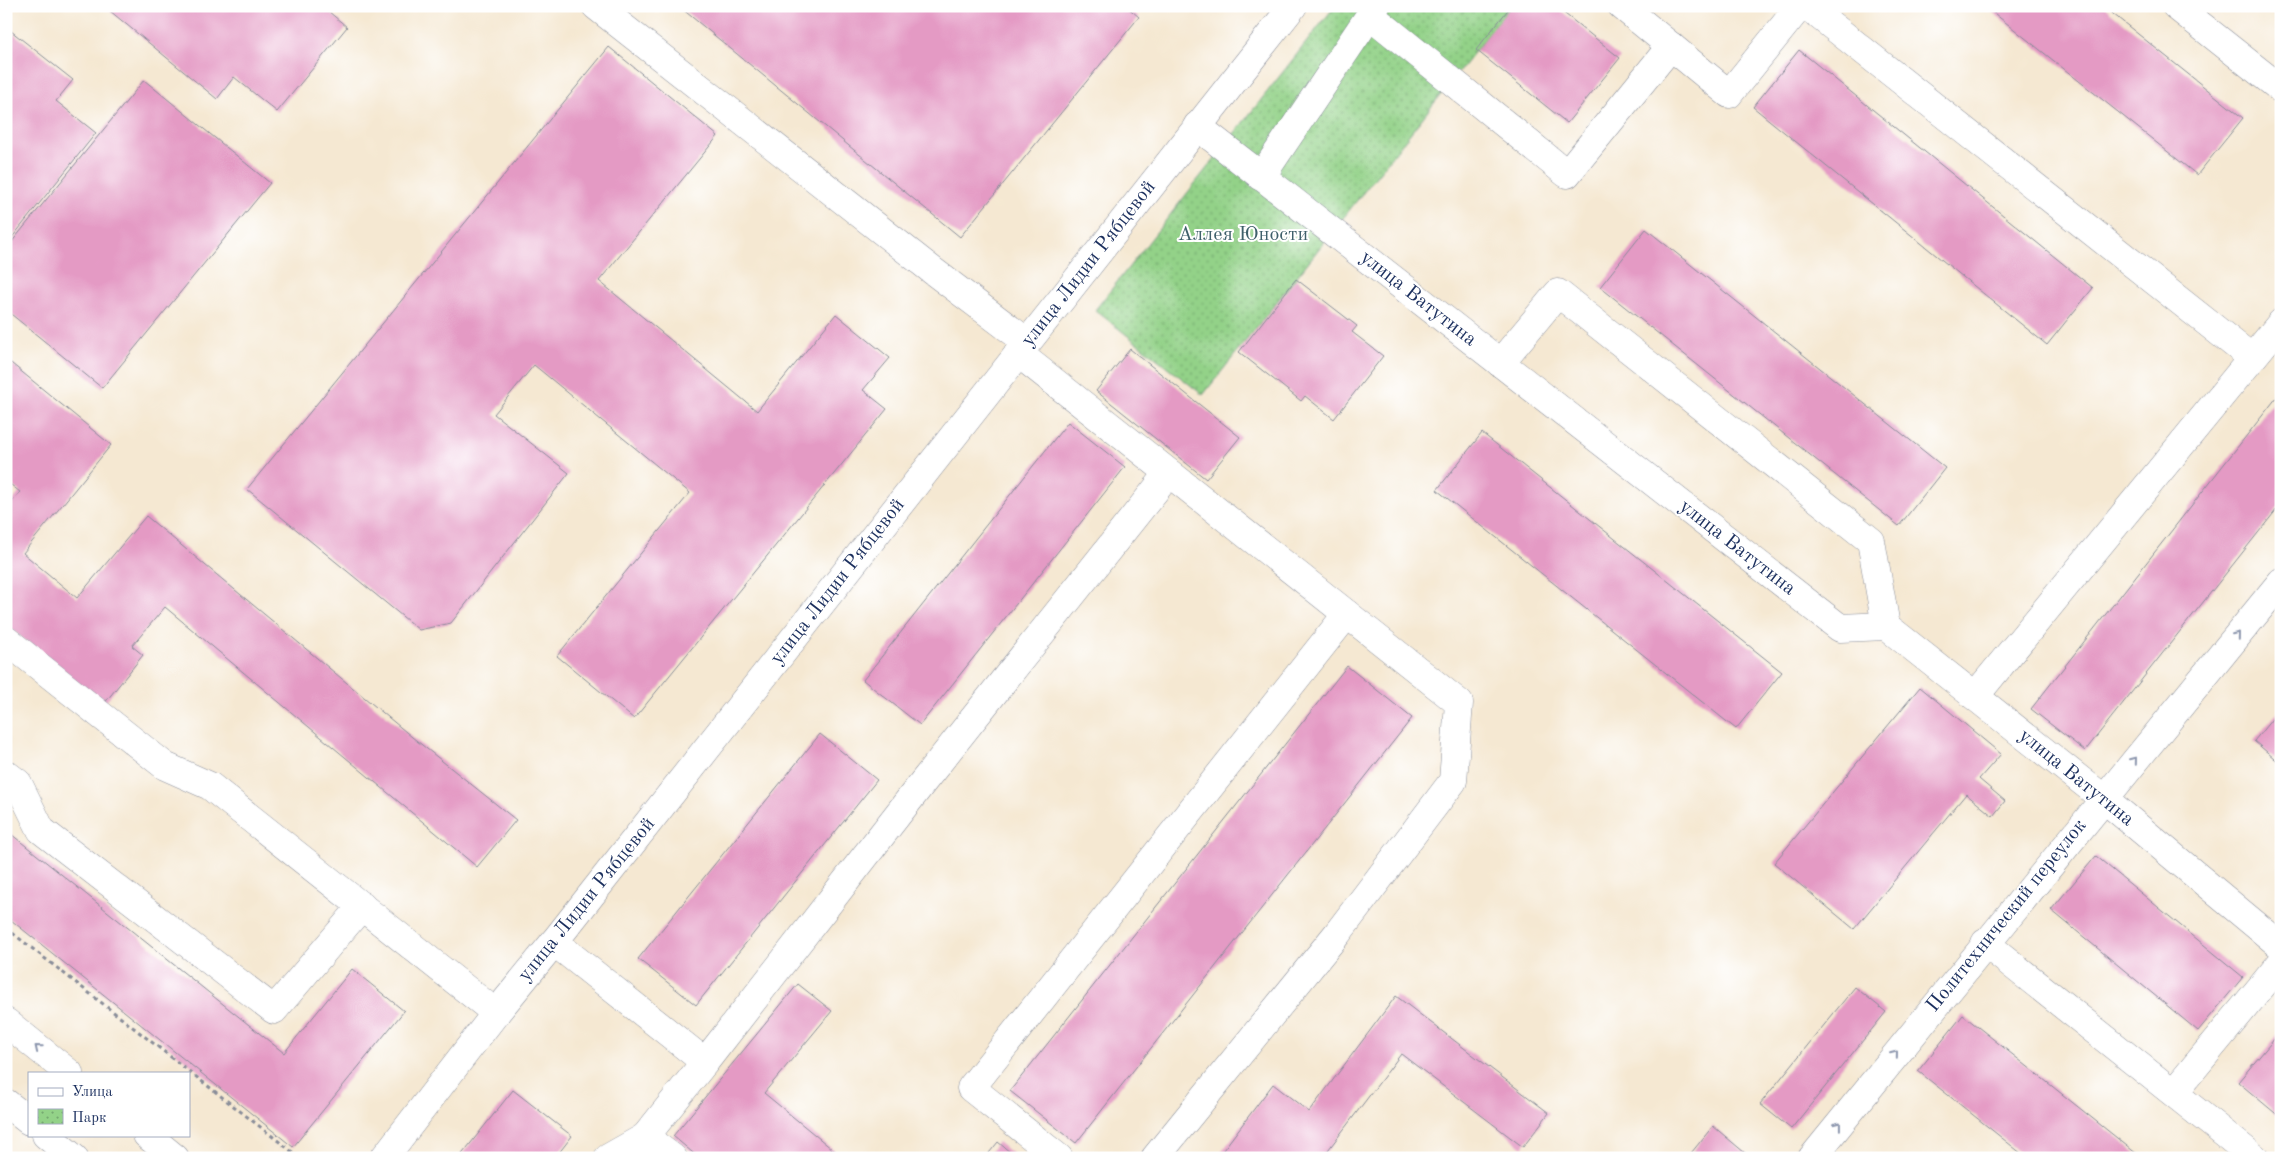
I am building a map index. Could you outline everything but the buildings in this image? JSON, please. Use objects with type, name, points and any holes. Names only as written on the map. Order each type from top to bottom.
[{"type":"street","points":[[596,6],[925,265],[1169,474],[1459,703],[1453,781],[1337,934],[1155,1158]]},
{"type":"street","name":"улица Лидии Рябцевой","points":[[384,1158],[496,1013],[1293,6]]},
{"type":"street","points":[[1622,6],[1729,94],[1800,6]]},
{"type":"street","points":[[1808,6],[2252,358]]},
{"type":"street","points":[[2176,6],[2281,89]]},
{"type":"street","points":[[1261,177],[1373,11],[1567,174],[1670,46]]},
{"type":"street","name":"улица Ватутина","points":[[1197,126],[1840,628],[1886,626],[2103,798],[2281,946]]},
{"type":"street","points":[[1500,363],[1558,293],[1871,541],[1886,626]]},
{"type":"street","points":[[1975,696],[2281,323]]},
{"type":"street","points":[[608,1158],[645,1137],[923,782],[1169,474]]},
{"type":"street","name":"Политехнический переулок","points":[[1812,1158],[2103,798],[2281,582]]},
{"type":"street","points":[[1059,1158],[971,1088],[1347,614]]},
{"type":"street","points":[[6,640],[165,766],[210,786],[496,1013]]},
{"type":"street","points":[[6,774],[18,783],[41,830],[274,1010],[362,906]]},
{"type":"street","points":[[554,942],[704,1062]]},
{"type":"street","points":[[1985,944],[2255,1158]]},
{"type":"street","points":[[2174,1092],[2281,963]]},
{"type":"street","points":[[6,1022],[68,1072]]},
{"type":"street","points":[[6,1103],[28,1120]]},
{"type":"street","points":[[47,1136],[74,1158]]},
{"type":"street","points":[[148,1136],[175,1158]]},
{"type":"street","points":[[645,1137],[673,1158]]},
{"type":"path","points":[[6,928],[190,1072]]},
{"type":"path","points":[[190,1072],[300,1158]]},
{"type":"path","points":[[291,1158],[294,1154]]},
{"type":"green space","name":"Аллея Юности","points":[[1335,6],[1511,6],[1203,395],[1095,310]]}]
